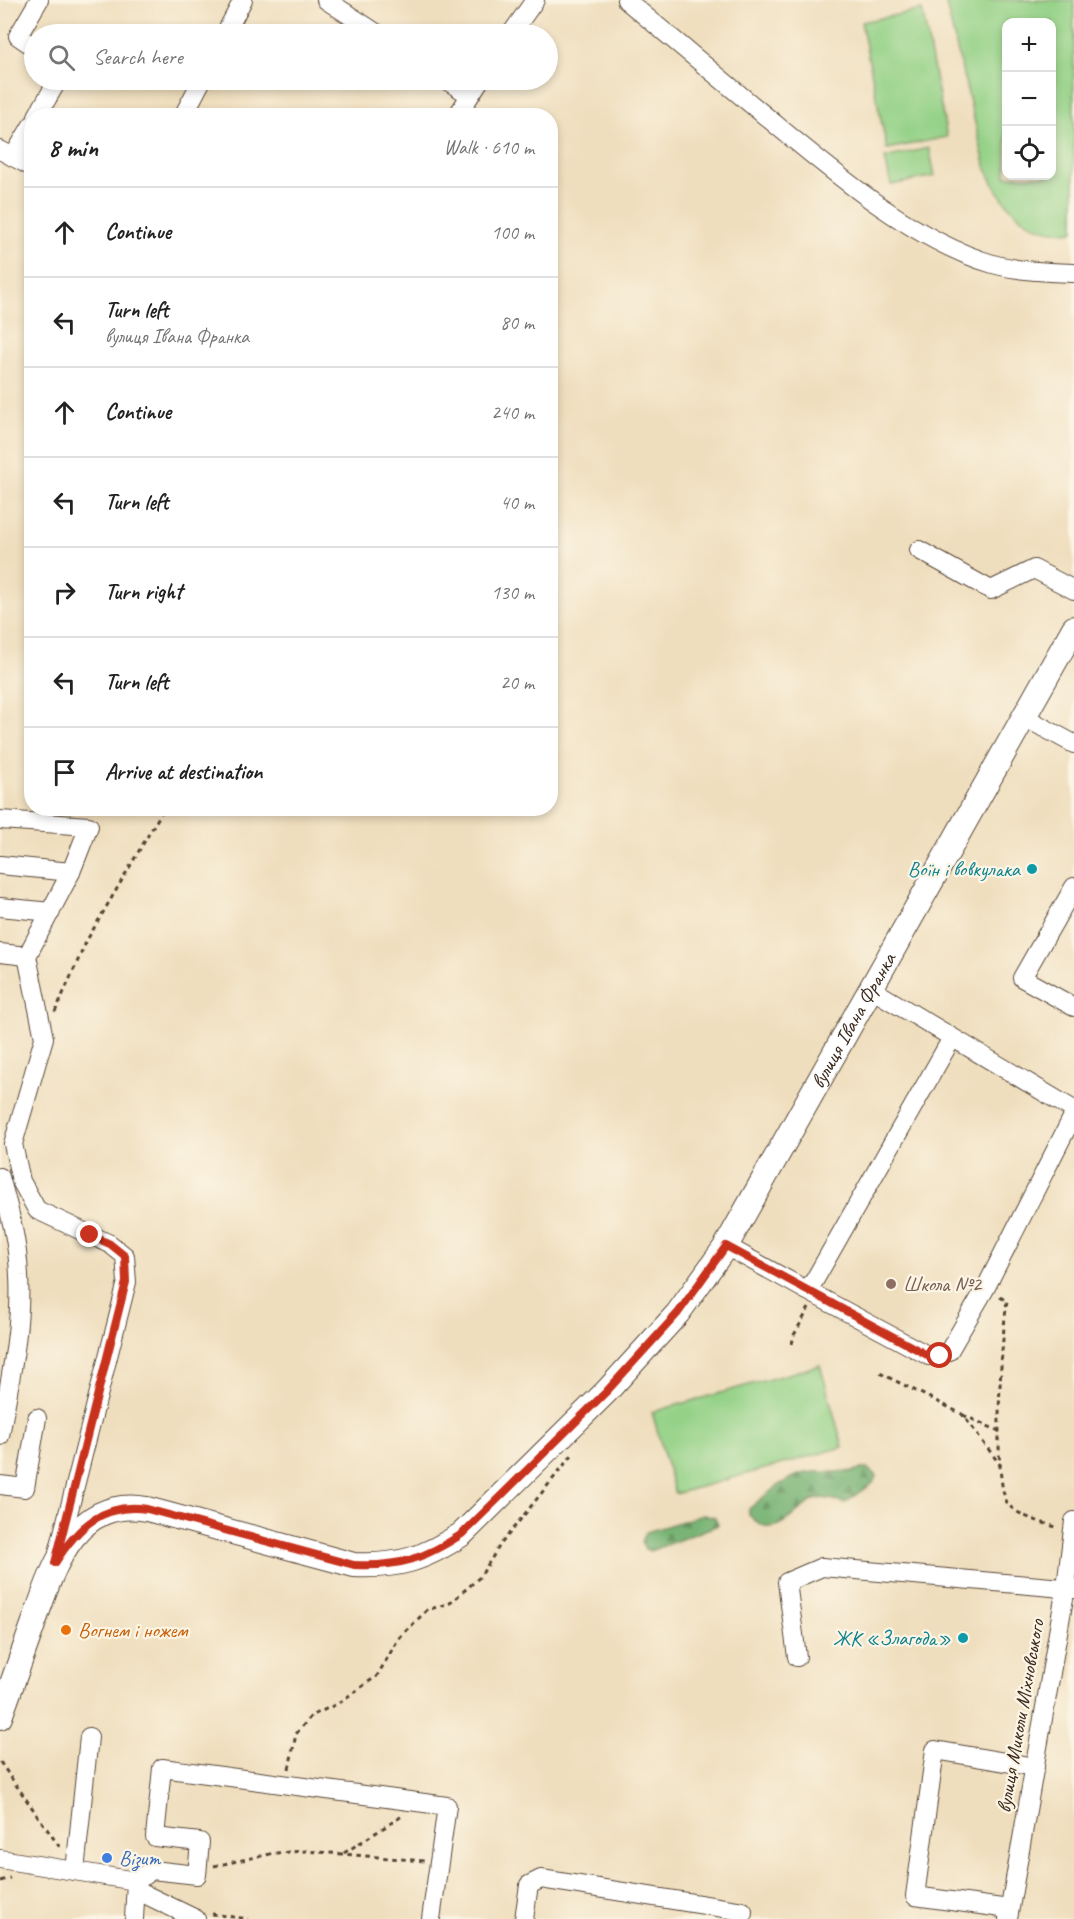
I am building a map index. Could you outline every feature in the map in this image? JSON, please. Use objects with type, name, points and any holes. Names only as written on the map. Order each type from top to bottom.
[{"type":"main road","name":"вулиця Івана Франка","points":[[0,1717],[55,1563],[68,1543],[93,1519],[106,1511],[136,1507],[354,1565],[386,1566],[410,1562],[436,1551],[462,1534],[606,1392],[678,1313],[726,1246],[1074,628]]},
{"type":"street","points":[[25,24],[39,0]]},
{"type":"street","points":[[230,24],[243,0]]},
{"type":"street","points":[[326,0],[363,24]]},
{"type":"street","points":[[518,24],[535,0]]},
{"type":"street","points":[[626,0],[819,160],[894,214],[959,251],[993,264],[1019,269],[1074,273]]},
{"type":"street","points":[[24,26],[18,36],[24,40]]},
{"type":"street","points":[[42,108],[52,90]]},
{"type":"street","points":[[187,108],[197,90]]},
{"type":"street","points":[[462,90],[470,95]]},
{"type":"street","points":[[462,108],[473,90]]},
{"type":"street","points":[[24,134],[7,153],[24,163]]},
{"type":"street","points":[[919,550],[991,590],[1034,569],[1074,590]]},
{"type":"street","points":[[1024,717],[1074,744]]},
{"type":"street","points":[[0,820],[89,826],[71,872],[27,956],[44,1038],[12,1144],[21,1181],[37,1210],[110,1244],[125,1256],[126,1282],[55,1563]]},
{"type":"street","points":[[0,865],[71,872]]},
{"type":"street","points":[[1074,887],[1022,978],[1074,1007]]},
{"type":"street","points":[[0,907],[51,912]]},
{"type":"street","points":[[0,953],[27,956]]},
{"type":"street","points":[[726,1246],[929,1356],[940,1356],[950,1351],[985,1289],[1074,1112],[871,988]]},
{"type":"street","points":[[811,1293],[814,1281],[952,1038]]},
{"type":"street","points":[[0,1177],[12,1218],[19,1276],[18,1320],[0,1436]]},
{"type":"street","points":[[0,1485],[25,1488],[37,1418]]},
{"type":"street","name":"вулиця Миколи Міхновського","points":[[1008,1914],[1070,1588],[1072,1527]]},
{"type":"street","points":[[797,1657],[787,1582],[822,1567],[1070,1588]]},
{"type":"street","points":[[75,1871],[89,1737]]},
{"type":"street","points":[[1008,1914],[915,1896],[935,1750],[1035,1767]]},
{"type":"street","points":[[134,1919],[136,1885],[152,1870],[162,1768],[447,1806],[431,1919]]},
{"type":"street","points":[[152,1870],[196,1875],[200,1842],[154,1837]]},
{"type":"street","points":[[0,1859],[75,1871],[136,1885],[200,1917]]},
{"type":"street","points":[[524,1919],[529,1885],[541,1879],[743,1911],[742,1919]]},
{"type":"path","points":[[44,1038],[87,940],[159,816]]},
{"type":"path","points":[[985,1289],[1007,1301],[1001,1339],[1000,1432],[1006,1502],[1014,1511],[1072,1527]]},
{"type":"path","points":[[792,1344],[811,1293]]},
{"type":"path","points":[[880,1373],[1000,1432]]},
{"type":"path","points":[[962,1414],[1002,1467]]},
{"type":"path","points":[[286,1785],[296,1734],[311,1716],[337,1704],[377,1676],[399,1638],[427,1610],[450,1603],[480,1577],[500,1545],[573,1452]]},
{"type":"path","points":[[0,1762],[33,1805],[75,1871]]},
{"type":"path","points":[[343,1854],[422,1803]]},
{"type":"path","points":[[197,1868],[241,1862],[275,1854],[306,1851],[439,1863]]},
{"type":"path","points":[[200,1917],[248,1919]]},
{"type":"green space","points":[[945,0],[1074,0],[1074,231],[1043,229],[1030,224],[1009,206],[986,168]]},
{"type":"green space","points":[[922,10],[947,137],[887,149],[861,22]]},
{"type":"green space","points":[[929,148],[935,176],[891,185],[885,158]]},
{"type":"green space","points":[[820,1365],[843,1447],[675,1494],[652,1412]]},
{"type":"green space","points":[[868,1469],[876,1476],[873,1483],[845,1503],[827,1498],[817,1499],[777,1526],[768,1527],[759,1524],[749,1515],[749,1509],[777,1486],[796,1476],[812,1472],[845,1472]]},
{"type":"green space","points":[[703,1515],[715,1517],[718,1525],[650,1551],[645,1549],[642,1542],[646,1532]]},
{"type":"place","name":"Воїн і вовкулака","points":[[1032,869]]},
{"type":"place","name":"Школа №2","points":[[891,1284]]},
{"type":"place","name":"Вогнем і ножем","points":[[66,1630]]},
{"type":"place","name":"ЖК «Злагода»","points":[[963,1638]]},
{"type":"place","name":"Візит","points":[[107,1858]]},
{"type":"route","points":[[90,1235],[110,1244],[125,1256],[126,1282],[55,1563],[81,1528],[106,1511],[120,1507],[147,1509],[354,1565],[386,1566],[410,1562],[436,1551],[462,1534],[606,1392],[678,1313],[726,1246],[929,1356],[940,1356]]}]
